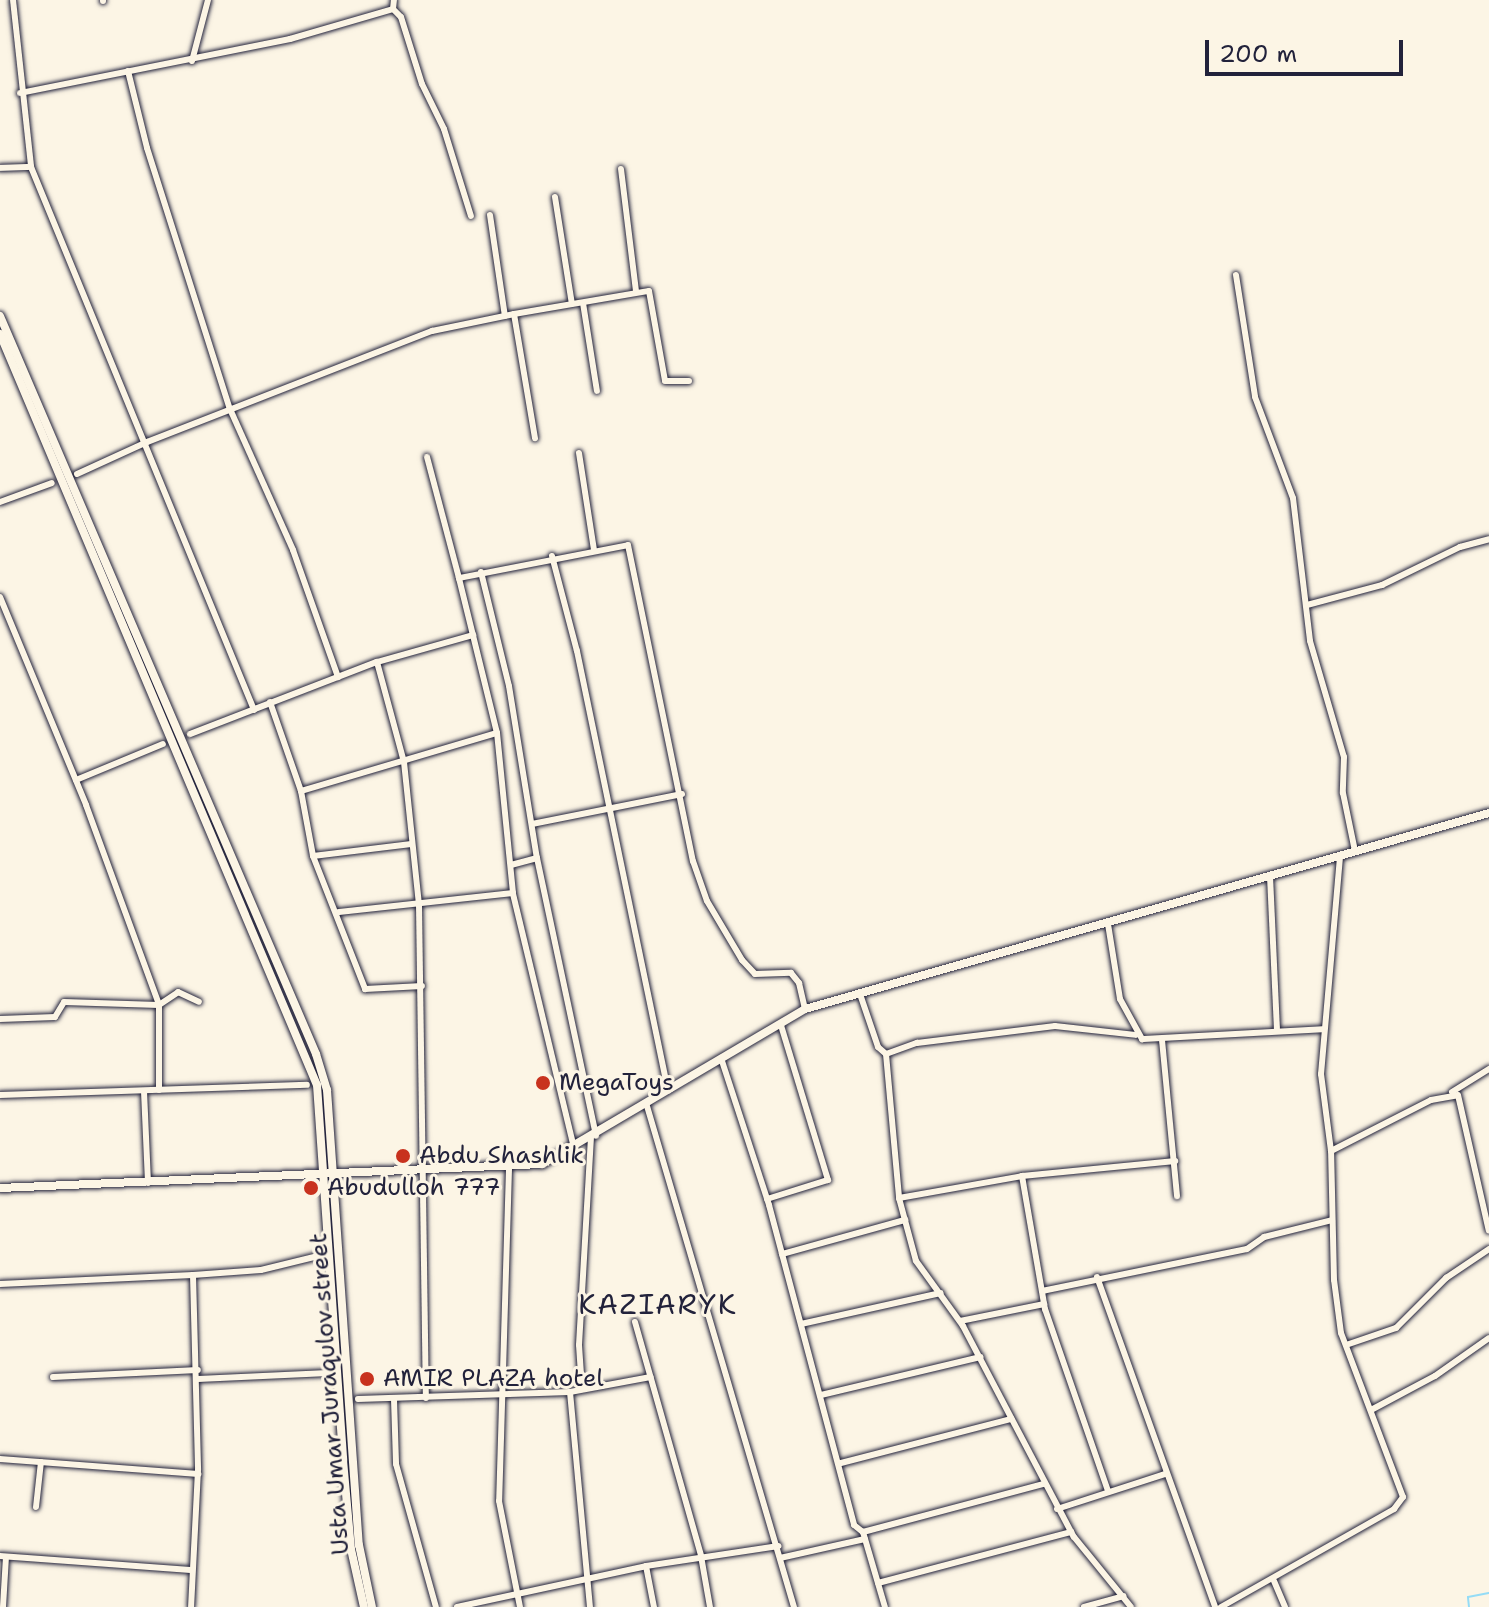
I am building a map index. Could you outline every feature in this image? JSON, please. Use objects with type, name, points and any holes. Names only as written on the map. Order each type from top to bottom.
[{"type":"main road","points":[[0,316],[316,1054],[327,1090],[329,1176]]},
{"type":"main road","points":[[0,334],[308,1054],[317,1085],[329,1176]]},
{"type":"main road","points":[[0,1188],[509,1169],[542,1164],[647,1106],[805,1009],[1489,813]]},
{"type":"main road","name":"Usta Umar Juraqulov street","points":[[329,1176],[348,1519],[364,1607]]},
{"type":"main road","name":"Usta Umar Juraqulov street","points":[[329,1176],[359,1545],[372,1607]]},
{"type":"street","points":[[13,0],[20,93],[31,167],[147,442],[254,710]]},
{"type":"street","points":[[192,61],[208,0]]},
{"type":"street","points":[[394,0],[393,9],[440,117],[471,216]]},
{"type":"street","points":[[20,93],[192,61],[393,9]]},
{"type":"street","points":[[128,71],[147,148],[230,409],[293,550],[338,677]]},
{"type":"street","points":[[0,168],[31,167]]},
{"type":"street","points":[[621,169],[636,292]]},
{"type":"street","points":[[555,197],[572,304]]},
{"type":"street","points":[[490,215],[505,316]]},
{"type":"street","points":[[1236,275],[1255,397],[1293,498],[1310,641],[1344,757],[1343,793],[1355,851]]},
{"type":"street","points":[[77,474],[147,442],[432,331],[636,292],[653,296],[665,381],[669,385],[689,381]]},
{"type":"street","points":[[583,303],[597,391]]},
{"type":"street","points":[[514,314],[535,438]]},
{"type":"street","points":[[579,453],[594,550]]},
{"type":"street","points":[[427,457],[497,733],[513,893],[574,1148]]},
{"type":"street","points":[[0,502],[52,483]]},
{"type":"street","points":[[1307,605],[1382,585],[1460,547],[1489,539]]},
{"type":"street","points":[[459,578],[552,556],[628,545],[682,794],[693,861],[707,901],[742,960],[755,974],[791,973],[799,983],[805,1009]]},
{"type":"street","points":[[552,556],[577,651],[607,808],[668,1091]]},
{"type":"street","points":[[481,572],[509,686],[537,858],[594,1137],[579,1345],[582,1389]]},
{"type":"street","points":[[0,597],[76,780],[159,1005],[159,1090]]},
{"type":"street","points":[[190,734],[377,662],[473,635]]},
{"type":"street","points":[[377,662],[404,762],[419,901],[426,1398]]},
{"type":"street","points":[[270,702],[301,791],[313,856],[339,912],[365,989],[422,986]]},
{"type":"street","points":[[301,791],[497,733]]},
{"type":"street","points":[[76,780],[163,744]]},
{"type":"street","points":[[532,824],[682,794]]},
{"type":"street","points":[[313,856],[411,844]]},
{"type":"street","points":[[1097,1277],[1165,1474],[1218,1607],[1274,1581],[1400,1505],[1402,1489],[1346,1345],[1335,1302],[1331,1151],[1321,1074],[1340,857]]},
{"type":"street","points":[[511,865],[537,858]]},
{"type":"street","points":[[1270,876],[1277,1029]]},
{"type":"street","points":[[339,912],[513,893]]},
{"type":"street","points":[[1108,924],[1120,999],[1136,1035]]},
{"type":"street","points":[[0,1019],[55,1017],[64,1002],[159,1005],[178,992],[199,1002]]},
{"type":"street","points":[[860,994],[878,1047],[886,1054],[899,1198],[916,1261],[960,1321],[981,1357],[1071,1532],[1131,1607]]},
{"type":"street","points":[[767,1199],[828,1180],[781,1025]]},
{"type":"street","points":[[886,1054],[917,1043],[1055,1026],[1162,1040],[1277,1029],[1324,1029]]},
{"type":"street","points":[[1162,1040],[1177,1196]]},
{"type":"street","points":[[722,1061],[767,1199],[841,1463],[854,1525],[864,1536],[885,1607]]},
{"type":"street","points":[[1331,1151],[1452,1092],[1489,1069]]},
{"type":"street","points":[[0,1095],[307,1085]]},
{"type":"street","points":[[144,1091],[148,1183]]},
{"type":"street","points":[[1452,1092],[1466,1116],[1489,1231]]},
{"type":"street","points":[[647,1106],[794,1607]]},
{"type":"street","points":[[899,1198],[1022,1176],[1175,1161]]},
{"type":"street","points":[[509,1169],[499,1501],[520,1607]]},
{"type":"street","points":[[1022,1176],[1044,1304],[1108,1491]]},
{"type":"street","points":[[782,1254],[905,1220]]},
{"type":"street","points":[[1042,1291],[1097,1277],[1247,1249],[1264,1237],[1332,1220]]},
{"type":"street","points":[[1346,1345],[1396,1328],[1446,1278],[1489,1249]]},
{"type":"street","points":[[0,1284],[261,1270],[322,1255]]},
{"type":"street","points":[[191,1607],[190,1570],[198,1474],[198,1370],[193,1275]]},
{"type":"street","points":[[801,1324],[941,1293]]},
{"type":"street","points":[[960,1321],[1044,1304]]},
{"type":"street","points":[[635,1322],[701,1556],[710,1607]]},
{"type":"street","points":[[1371,1410],[1435,1376],[1489,1338]]},
{"type":"street","points":[[821,1395],[981,1357]]},
{"type":"street","points":[[53,1377],[198,1370]]},
{"type":"street","points":[[198,1379],[328,1373]]},
{"type":"street","points":[[358,1399],[570,1392],[651,1377]]},
{"type":"street","points":[[570,1392],[584,1583],[590,1607]]},
{"type":"street","points":[[394,1399],[396,1464],[436,1607]]},
{"type":"street","points":[[841,1463],[1011,1419]]},
{"type":"street","points":[[0,1459],[198,1474]]},
{"type":"street","points":[[36,1507],[41,1462]]},
{"type":"street","points":[[1057,1509],[1165,1474]]},
{"type":"street","points":[[780,1558],[1044,1484]]},
{"type":"street","points":[[878,1583],[1071,1532]]},
{"type":"street","points":[[457,1607],[584,1583],[646,1566],[778,1546]]},
{"type":"street","points":[[3,1607],[3,1556],[190,1570]]},
{"type":"street","points":[[646,1566],[654,1607]]},
{"type":"street","points":[[1274,1581],[1285,1607]]},
{"type":"street","points":[[1084,1607],[1124,1596]]},
{"type":"waterway","points":[[1469,1607],[1468,1597],[1489,1593]]},
{"type":"place","name":"MegaToys","points":[[543,1083]]},
{"type":"place","name":"Abdu Shashlik","points":[[403,1156]]},
{"type":"place","name":"Abudulloh 777","points":[[311,1188]]},
{"type":"place","name":"AMIR PLAZA hotel","points":[[367,1379]]},
{"type":"district","name":"KAZIARYK","points":[[658,1304]]}]
